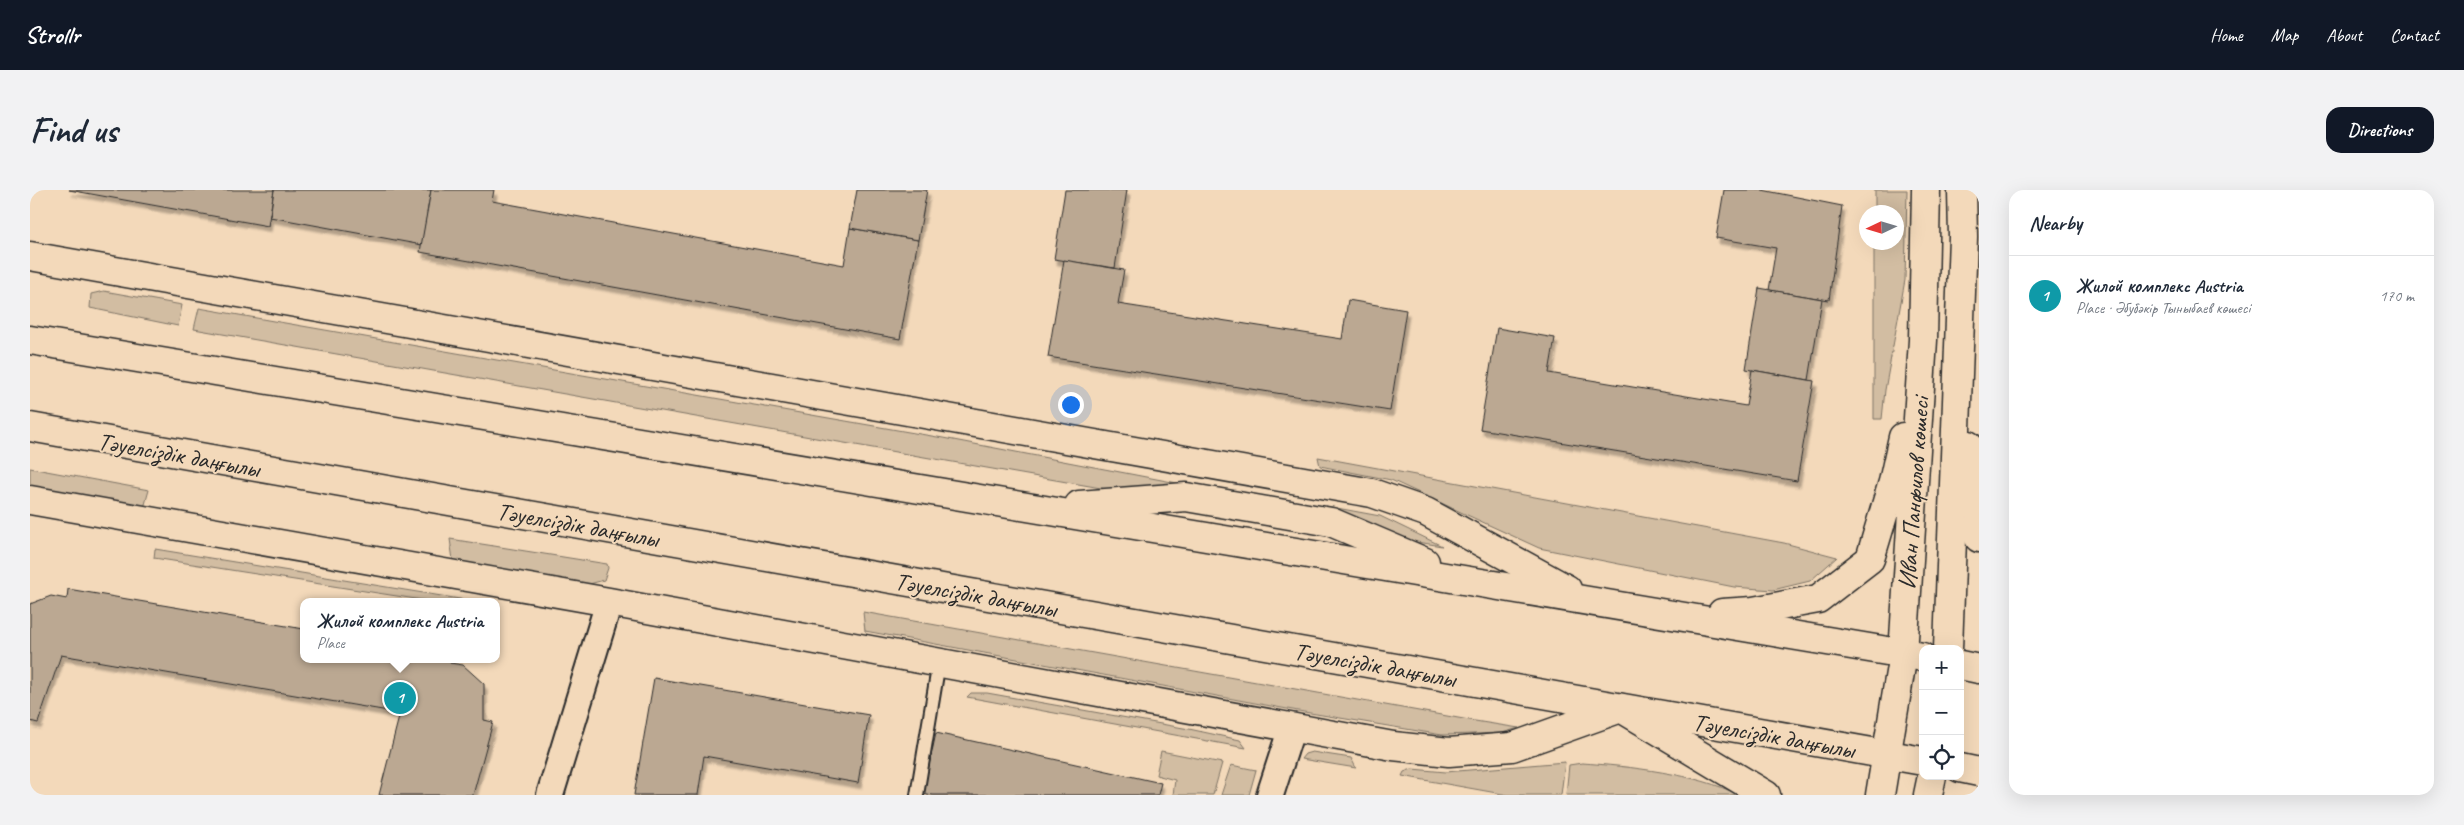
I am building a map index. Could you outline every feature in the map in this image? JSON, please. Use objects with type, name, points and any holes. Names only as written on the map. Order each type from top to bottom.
[{"type":"main road","name":"Иван Панфилов көшесі","points":[[1880,795],[1887,755],[1913,656],[1926,190]]},
{"type":"main road","name":"Иван Панфилов көшесі","points":[[1948,645],[1963,237],[1962,190]]},
{"type":"main road","points":[[30,256],[1372,493],[1426,512],[1586,600]]},
{"type":"main road","points":[[30,340],[1913,656]]},
{"type":"main road","points":[[1673,616],[1753,612],[1818,599],[1870,559],[1893,482],[1923,340]]},
{"type":"main road","points":[[1957,385],[1972,467],[1979,538]]},
{"type":"main road","name":"Тәуелсіздік даңғылы","points":[[30,427],[1919,760]]},
{"type":"main road","points":[[1037,508],[1186,496],[1331,522],[1465,580]]},
{"type":"main road","points":[[30,500],[609,602],[1393,746],[1449,752],[1512,747],[1621,708],[1766,795]]},
{"type":"main road","points":[[1964,666],[1979,670]]},
{"type":"main road","points":[[1964,769],[1979,772]]},
{"type":"main road","points":[[1928,795],[1931,780]]},
{"type":"street","points":[[550,795],[609,602]]},
{"type":"street","points":[[1270,795],[1292,727]]},
{"type":"lane","points":[[917,795],[939,662]]},
{"type":"shaded area","points":[[1875,190],[1907,190],[1905,280],[1885,390],[1882,419],[1874,419],[1874,250],[1904,250],[1904,205],[1875,205]]},
{"type":"shaded area","points":[[104,291],[182,305],[178,326],[90,308],[91,294]]},
{"type":"shaded area","points":[[199,308],[943,438],[1198,487],[1118,491],[194,329]]},
{"type":"shaded area","points":[[1318,457],[1784,543],[1837,557],[1810,581],[1773,590],[1734,587],[1539,548],[1391,480],[1320,466]]},
{"type":"shaded area","points":[[30,468],[149,490],[144,508],[30,488]]},
{"type":"shaded area","points":[[1326,506],[1380,516],[1442,546],[1398,539]]},
{"type":"shaded area","points":[[450,539],[607,564],[608,568],[604,580],[586,585],[453,560]]},
{"type":"shaded area","points":[[155,549],[454,598],[409,598],[154,558]]},
{"type":"shaded area","points":[[863,612],[1519,728],[1502,733],[1442,735],[1298,711],[865,631]]},
{"type":"shaded area","points":[[971,693],[987,693],[1189,729],[1240,740],[1246,748],[967,697]]},
{"type":"shaded area","points":[[1161,751],[1222,763],[1213,795],[1173,795],[1175,780],[1156,775]]},
{"type":"shaded area","points":[[1312,752],[1351,758],[1356,768],[1301,759],[1305,754]]},
{"type":"shaded area","points":[[1565,762],[1561,795],[1508,795],[1402,776],[1404,772],[1412,769],[1446,772]]},
{"type":"shaded area","points":[[1582,763],[1620,766],[1684,776],[1739,795],[1566,795],[1569,765]]},
{"type":"shaded area","points":[[1231,765],[1256,770],[1249,795],[1221,795]]},
{"type":"building","points":[[69,190],[274,190],[268,226]]},
{"type":"building","points":[[274,190],[431,190],[422,245],[270,217]]},
{"type":"building","points":[[431,190],[494,190],[492,201],[844,265],[850,228],[918,240],[900,339],[420,252]]},
{"type":"building","points":[[857,190],[927,190],[918,240],[850,228]]},
{"type":"building","points":[[1065,190],[1127,190],[1115,268],[1054,259]]},
{"type":"building","points":[[1724,190],[1762,190],[1842,206],[1829,300],[1769,290],[1776,248],[1716,238]]},
{"type":"building","points":[[1064,260],[1124,270],[1118,304],[1342,339],[1348,300],[1406,310],[1390,411],[1048,357]]},
{"type":"building","points":[[1759,288],[1822,299],[1809,380],[1746,369]]},
{"type":"building","points":[[1497,328],[1555,338],[1549,373],[1746,406],[1752,370],[1814,381],[1797,481],[1480,429]]},
{"type":"building","points":[[68,589],[300,628],[300,663],[450,663],[463,665],[484,684],[484,720],[493,722],[473,795],[379,795],[400,713],[61,655],[38,723],[30,721],[30,604],[51,596],[67,599]]},
{"type":"building","points":[[654,678],[869,715],[858,783],[704,756],[698,795],[634,795]]},
{"type":"building","points":[[936,733],[1161,783],[1158,795],[933,795],[923,793]]},
{"type":"place","name":"Жилой комплекс Austria","points":[[400,698]]}]
